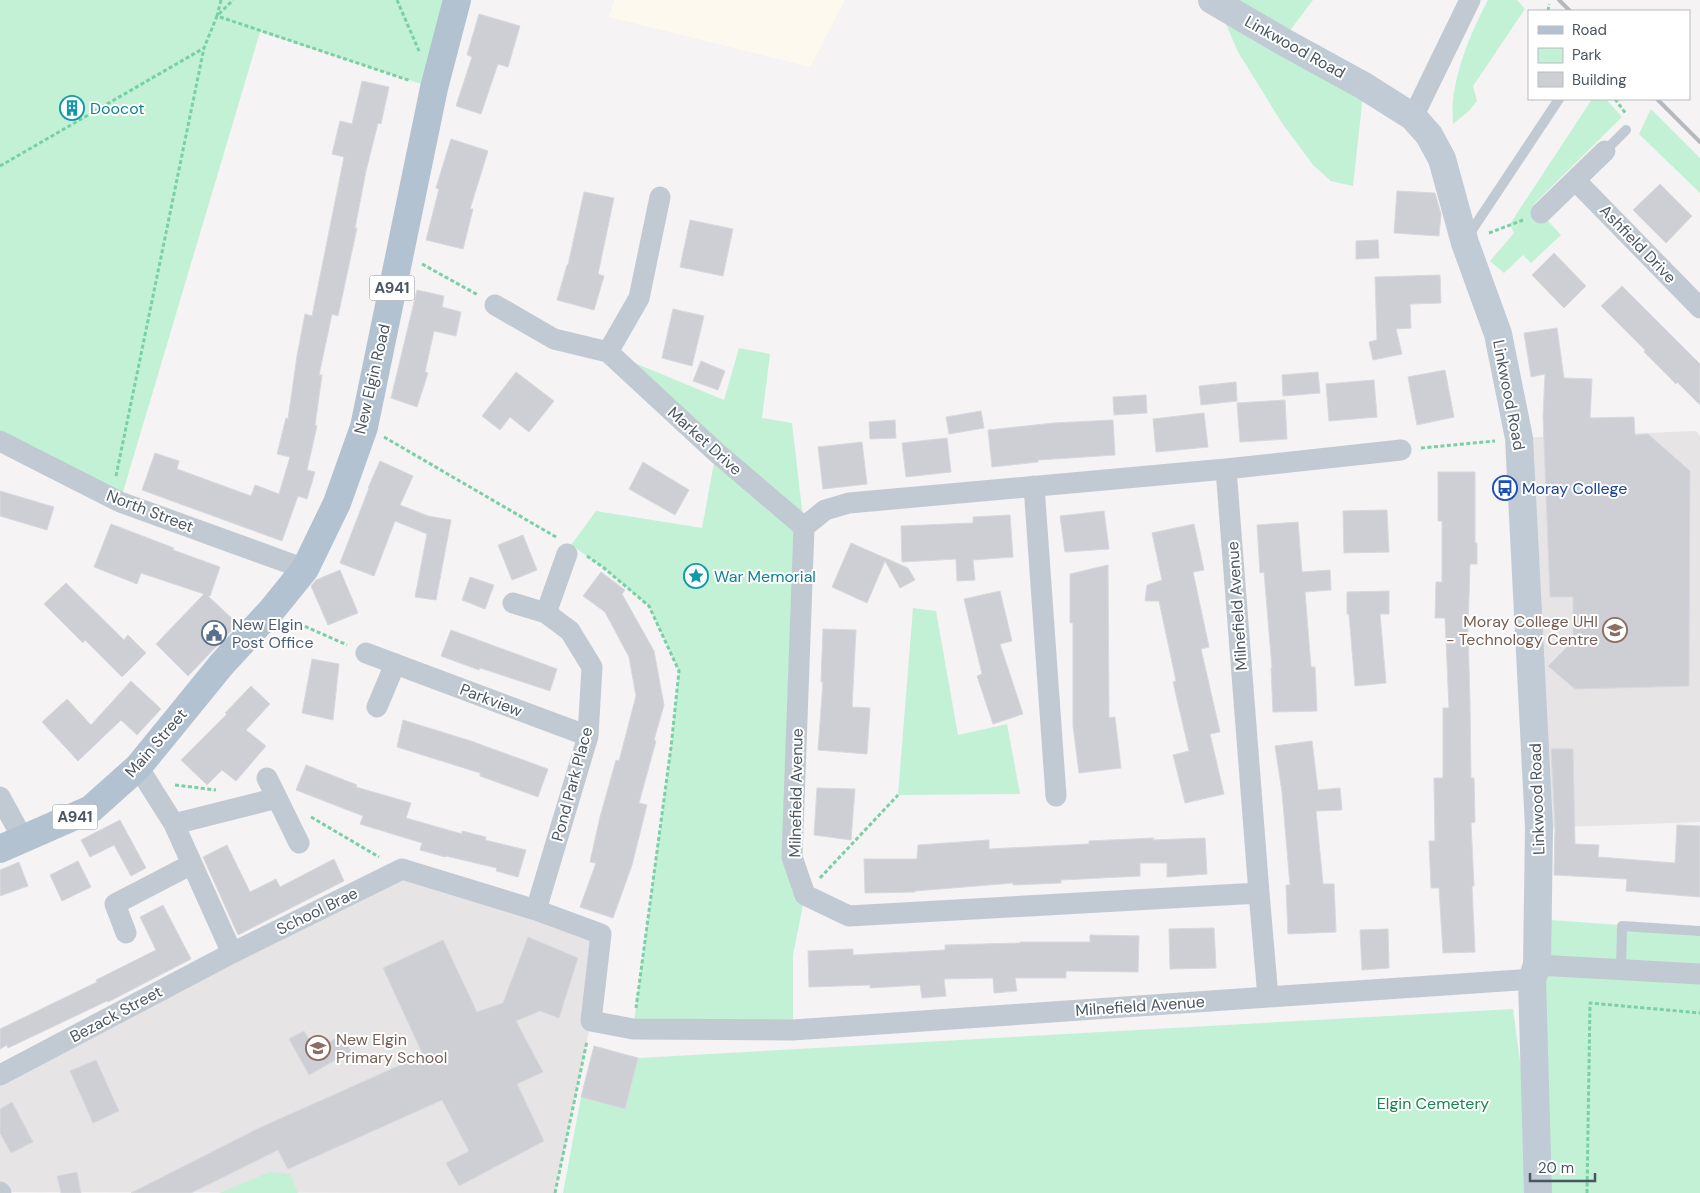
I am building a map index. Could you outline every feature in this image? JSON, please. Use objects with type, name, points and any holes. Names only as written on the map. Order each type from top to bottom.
[{"type":"main road","name":"New Elgin Road","points":[[222,664],[271,612],[305,569],[337,503],[364,427],[434,88],[457,0]]},
{"type":"main road","name":"Main Street","points":[[12,844],[91,809],[138,767],[222,664]]},
{"type":"street","name":"Linkwood Road","points":[[1212,0],[1364,86],[1413,117],[1429,134],[1442,159],[1465,242],[1498,334],[1520,438],[1539,828],[1535,972],[1538,1193]]},
{"type":"street","points":[[1413,117],[1470,0]]},
{"type":"street","points":[[1541,213],[1605,151]]},
{"type":"street","name":"Ashfield Drive","points":[[1575,180],[1700,308]]},
{"type":"street","points":[[608,352],[638,298],[660,197]]},
{"type":"street","name":"Market Drive","points":[[495,305],[554,339],[608,352],[716,452],[804,527]]},
{"type":"street","name":"North Street","points":[[0,441],[120,502],[305,569]]},
{"type":"street","points":[[804,527],[825,510],[849,503],[1226,469],[1401,450]]},
{"type":"street","name":"Milnefield Avenue","points":[[1226,469],[1268,997]]},
{"type":"street","points":[[1034,486],[1056,796]]},
{"type":"street","name":"Milnefield Avenue","points":[[804,527],[792,857],[805,895]]},
{"type":"street","points":[[546,613],[567,554]]},
{"type":"street","name":"Pond Park Place","points":[[513,603],[546,613],[570,631],[592,667],[588,736],[536,910]]},
{"type":"street","name":"Parkview","points":[[366,653],[588,736]]},
{"type":"street","points":[[377,707],[395,664]]},
{"type":"street","points":[[138,767],[174,824],[232,953]]},
{"type":"street","points":[[267,778],[299,843]]},
{"type":"street","points":[[0,797],[12,844]]},
{"type":"street","points":[[174,824],[277,798]]},
{"type":"street","points":[[126,933],[115,904],[192,864]]},
{"type":"street","name":"School Brae","points":[[232,953],[402,869],[536,910],[601,934],[591,1021]]},
{"type":"street","points":[[805,895],[849,916],[1259,893]]},
{"type":"street","name":"Bezack Street","points":[[0,1076],[232,953]]},
{"type":"street","name":"Milnefield Avenue","points":[[591,1021],[633,1029],[793,1030],[1268,997],[1535,972],[1621,968],[1700,974]]},
{"type":"lane","points":[[1465,242],[1558,100]]},
{"type":"lane","points":[[1605,151],[1626,130]]},
{"type":"lane","points":[[1621,968],[1622,926],[1700,931]]},
{"type":"path","points":[[112,498],[204,48],[217,16],[221,0]]},
{"type":"path","points":[[217,16],[233,0]]},
{"type":"path","points":[[397,0],[420,53]]},
{"type":"path","points":[[1548,10],[1549,4]]},
{"type":"path","points":[[217,16],[434,88]]},
{"type":"path","points":[[0,166],[204,48]]},
{"type":"path","points":[[1465,242],[1541,213]]},
{"type":"path","points":[[400,252],[495,305]]},
{"type":"path","points":[[1401,450],[1520,438]]},
{"type":"path","points":[[271,612],[366,653]]},
{"type":"path","points":[[805,895],[898,795]]},
{"type":"path","points":[[1588,1193],[1590,1003],[1700,1013]]},
{"type":"path","points":[[555,1193],[591,1021]]},
{"type":"shaded area","points":[[614,0],[845,0],[810,67],[609,17]]},
{"type":"shaded area","name":"Moray College UHI - Technology Centre","points":[[1696,431],[1700,436],[1700,822],[1539,828],[1519,438]]},
{"type":"shaded area","name":"New Elgin Primary School","points":[[402,869],[601,934],[591,1021],[555,1193],[0,1192],[0,1075]]},
{"type":"green space","points":[[0,0],[457,0],[434,88],[260,32],[120,502],[0,441]]},
{"type":"green space","points":[[1212,0],[1313,0],[1282,41],[1364,86],[1353,186],[1331,181],[1313,165],[1282,123],[1238,52],[1217,3]]},
{"type":"green space","points":[[1488,0],[1517,0],[1525,9],[1473,86],[1477,101],[1469,111],[1453,124],[1453,100],[1458,74],[1471,36]]},
{"type":"green space","points":[[1591,100],[1607,100],[1622,117],[1533,205],[1561,235],[1531,263],[1523,255],[1504,273],[1490,261],[1514,233],[1510,224]]},
{"type":"green space","points":[[1651,109],[1700,158],[1700,193],[1639,134]]},
{"type":"green space","points":[[739,348],[770,354],[762,418],[792,423],[804,527],[792,857],[805,895],[793,955],[793,1030],[633,1029],[671,747],[679,671],[649,606],[604,568],[571,545],[596,511],[702,528],[716,452],[608,352],[724,400]]},
{"type":"green space","points":[[913,608],[936,611],[958,735],[1007,724],[1020,794],[898,795]]},
{"type":"green space","name":"Elgin Cemetery","points":[[1538,919],[1700,931],[1700,1193],[1538,1193]]},
{"type":"green space","name":"Elgin Cemetery","points":[[1513,1009],[1525,1098],[1524,1193],[563,1193],[581,1097],[594,1046],[639,1058]]},
{"type":"green space","points":[[270,1172],[290,1174],[298,1193],[219,1193]]},
{"type":"building","points":[[479,14],[520,26],[508,67],[498,64],[481,114],[456,106],[472,57],[467,55]]},
{"type":"building","points":[[362,81],[389,87],[381,124],[378,123],[366,171],[355,228],[357,228],[338,316],[332,314],[319,375],[322,375],[315,425],[317,426],[307,470],[315,472],[307,499],[298,496],[282,541],[142,490],[155,453],[179,461],[177,469],[251,496],[255,485],[279,494],[290,457],[277,454],[286,418],[288,419],[305,314],[312,316],[344,157],[332,154],[340,121],[352,124]]},
{"type":"building","points":[[451,139],[488,151],[470,209],[473,209],[463,249],[426,240],[439,189],[436,188]]},
{"type":"building","points":[[1660,184],[1692,216],[1666,243],[1633,210]]},
{"type":"building","points":[[1397,191],[1435,193],[1441,214],[1439,236],[1394,233]]},
{"type":"building","points":[[584,192],[614,198],[598,274],[604,276],[594,310],[557,300],[568,265]]},
{"type":"building","points":[[690,220],[733,229],[723,276],[680,267]]},
{"type":"building","points":[[1378,240],[1379,258],[1356,259],[1356,241]]},
{"type":"building","points":[[1554,253],[1586,286],[1564,308],[1532,275]]},
{"type":"building","points":[[1440,275],[1441,303],[1410,304],[1411,328],[1396,329],[1402,354],[1373,360],[1369,342],[1377,340],[1375,277]]},
{"type":"building","points":[[1622,286],[1700,364],[1700,405],[1644,352],[1645,350],[1601,306]]},
{"type":"building","points":[[417,290],[444,296],[442,307],[461,312],[456,336],[434,331],[425,372],[428,373],[417,407],[391,398]]},
{"type":"building","points":[[673,309],[704,316],[692,366],[662,358]]},
{"type":"building","points":[[1557,328],[1564,378],[1592,379],[1590,418],[1634,417],[1635,435],[1648,434],[1690,471],[1689,686],[1575,689],[1548,666],[1573,641],[1573,597],[1550,597],[1543,417],[1545,374],[1531,377],[1524,333]]},
{"type":"building","points":[[701,361],[725,371],[718,390],[693,381]]},
{"type":"building","points":[[1445,370],[1454,417],[1417,425],[1408,377]]},
{"type":"building","points":[[516,372],[554,401],[529,432],[510,417],[500,430],[482,416]]},
{"type":"building","points":[[1318,372],[1320,393],[1283,396],[1282,375]]},
{"type":"building","points":[[1374,380],[1377,417],[1329,421],[1326,384]]},
{"type":"building","points":[[1236,382],[1237,401],[1201,405],[1199,386]]},
{"type":"building","points":[[1146,395],[1147,413],[1114,415],[1113,397]]},
{"type":"building","points":[[1285,400],[1287,439],[1240,442],[1237,403]]},
{"type":"building","points":[[981,411],[984,428],[949,434],[946,417]]},
{"type":"building","points":[[1204,413],[1208,447],[1156,452],[1153,419]]},
{"type":"building","points":[[895,420],[896,438],[870,439],[869,422]]},
{"type":"building","points":[[1113,420],[1115,455],[1038,460],[1038,462],[992,467],[988,430],[1054,423]]},
{"type":"building","points":[[947,438],[951,472],[906,477],[902,443]]},
{"type":"building","points":[[862,442],[867,484],[823,489],[818,447]]},
{"type":"building","points":[[380,461],[413,476],[400,505],[428,516],[451,520],[436,600],[415,597],[427,534],[395,521],[374,576],[340,563]]},
{"type":"building","points":[[643,462],[689,490],[675,515],[629,489]]},
{"type":"building","points":[[1438,472],[1475,472],[1475,543],[1477,543],[1477,564],[1470,564],[1468,629],[1471,778],[1474,778],[1475,822],[1471,823],[1475,952],[1443,953],[1439,888],[1431,888],[1429,841],[1435,841],[1434,778],[1443,778],[1443,708],[1449,708],[1445,618],[1435,618],[1436,582],[1442,582],[1442,521],[1438,521]]},
{"type":"building","points":[[0,491],[54,507],[47,530],[0,516]]},
{"type":"building","points":[[1387,510],[1389,552],[1344,553],[1343,511]]},
{"type":"building","points":[[1104,511],[1109,549],[1065,552],[1060,516]]},
{"type":"building","points":[[1010,515],[1013,557],[973,560],[975,580],[957,581],[956,559],[902,562],[901,526],[973,523],[973,517]]},
{"type":"building","points":[[1298,522],[1302,572],[1330,570],[1331,590],[1305,592],[1311,667],[1315,667],[1317,711],[1273,712],[1272,668],[1264,572],[1260,573],[1257,525]]},
{"type":"building","points":[[111,524],[220,567],[210,596],[208,596],[238,624],[188,676],[156,644],[204,594],[141,573],[137,584],[94,567]]},
{"type":"building","points":[[1194,524],[1204,570],[1193,572],[1209,647],[1201,649],[1220,732],[1210,734],[1224,794],[1185,803],[1173,755],[1189,751],[1173,682],[1176,681],[1159,601],[1145,601],[1147,585],[1162,580],[1152,533]]},
{"type":"building","points":[[523,535],[537,570],[512,580],[498,545]]},
{"type":"building","points":[[851,543],[908,568],[915,580],[900,588],[885,561],[867,603],[832,587]]},
{"type":"building","points":[[1108,565],[1109,718],[1115,717],[1121,768],[1079,773],[1073,726],[1073,623],[1070,623],[1070,574]]},
{"type":"building","points":[[340,570],[358,613],[328,625],[311,586],[316,580]]},
{"type":"building","points":[[601,572],[625,590],[622,594],[654,651],[664,705],[639,803],[647,805],[632,865],[613,918],[580,907],[596,863],[590,862],[600,817],[616,760],[619,761],[636,696],[629,657],[605,612],[583,596]]},
{"type":"building","points":[[470,577],[494,585],[485,609],[462,600]]},
{"type":"building","points":[[66,583],[124,640],[128,635],[146,653],[122,677],[85,640],[83,643],[44,604]]},
{"type":"building","points":[[1000,591],[1012,641],[1000,644],[1023,714],[993,724],[977,676],[982,674],[964,599]]},
{"type":"building","points":[[1389,591],[1389,614],[1380,614],[1386,683],[1355,686],[1349,614],[1347,614],[1347,592]]},
{"type":"building","points":[[823,629],[856,630],[852,707],[870,708],[867,754],[818,750],[823,682],[821,682]]},
{"type":"building","points":[[451,630],[557,669],[550,691],[480,668],[479,670],[441,656]]},
{"type":"building","points":[[312,659],[339,664],[333,720],[302,713]]},
{"type":"building","points":[[131,681],[161,709],[137,735],[121,720],[78,761],[42,722],[67,699],[91,725]]},
{"type":"building","points":[[251,686],[270,704],[246,730],[266,746],[236,781],[222,770],[207,785],[181,760],[227,714],[225,713]]},
{"type":"building","points":[[403,720],[471,741],[548,769],[538,797],[480,776],[480,773],[397,747]]},
{"type":"building","points":[[1312,741],[1318,790],[1340,788],[1342,810],[1316,811],[1323,884],[1334,884],[1336,932],[1288,934],[1286,885],[1290,885],[1282,792],[1275,746]]},
{"type":"building","points":[[1551,749],[1573,749],[1575,844],[1599,845],[1598,857],[1675,863],[1677,825],[1700,826],[1700,897],[1626,891],[1627,879],[1554,875],[1555,827]]},
{"type":"building","points":[[306,765],[357,785],[356,787],[411,803],[406,818],[462,834],[462,831],[486,837],[485,840],[526,850],[518,877],[496,871],[497,868],[420,850],[422,843],[360,824],[363,816],[296,790]]},
{"type":"building","points":[[817,788],[855,789],[851,840],[814,835]]},
{"type":"building","points":[[120,820],[146,868],[131,876],[114,845],[90,857],[81,840]]},
{"type":"building","points":[[1154,838],[1153,840],[1205,838],[1207,874],[1167,877],[1167,863],[1140,863],[1140,876],[1061,880],[1061,883],[1013,885],[1013,883],[915,892],[865,893],[864,859],[917,859],[918,845],[989,840],[989,849],[1089,844],[1089,841]]},
{"type":"building","points":[[227,845],[250,892],[276,879],[280,887],[334,859],[344,881],[238,935],[203,857]]},
{"type":"building","points":[[78,861],[91,887],[62,901],[50,875]]},
{"type":"building","points":[[19,862],[28,886],[0,896],[0,870]]},
{"type":"building","points":[[163,905],[191,959],[108,1002],[8,1048],[7,1045],[0,1049],[0,1029],[97,982],[96,980],[156,950],[140,917]]},
{"type":"building","points":[[1214,928],[1216,968],[1170,969],[1169,929]]},
{"type":"building","points":[[1388,929],[1389,968],[1362,970],[1360,930]]},
{"type":"building","points":[[1090,935],[1139,936],[1138,972],[1066,971],[1066,978],[1015,978],[1017,991],[994,993],[993,978],[944,979],[946,996],[922,998],[920,985],[870,988],[870,985],[809,987],[808,951],[853,949],[853,955],[945,950],[945,945],[1090,942]]},
{"type":"building","points":[[528,937],[578,958],[559,1018],[540,1011],[516,1021],[543,1072],[517,1084],[544,1141],[459,1186],[446,1163],[469,1151],[442,1100],[288,1169],[278,1150],[191,1193],[131,1193],[257,1129],[423,1055],[383,968],[443,940],[477,1012],[503,1003]]},
{"type":"building","points":[[304,1031],[315,1050],[342,1035],[351,1051],[309,1075],[289,1039]]},
{"type":"building","points":[[594,1046],[638,1058],[625,1109],[581,1097]]},
{"type":"building","points":[[96,1060],[119,1111],[93,1123],[70,1071]]},
{"type":"building","points":[[12,1102],[33,1142],[11,1153],[0,1133],[0,1109]]},
{"type":"building","points":[[77,1172],[81,1193],[61,1193],[57,1176]]},
{"type":"railway","points":[[1559,0],[1569,10]]},
{"type":"railway","points":[[1658,100],[1700,142]]},
{"type":"place","name":"Doocot","points":[[72,108]]},
{"type":"place","name":"Moray College","points":[[1505,488]]},
{"type":"place","name":"War Memorial","points":[[696,576]]},
{"type":"place","name":"Moray College UHI - Technology Centre","points":[[1615,630]]},
{"type":"place","name":"New Elgin Post Office","points":[[214,633]]},
{"type":"place","name":"New Elgin Primary School","points":[[318,1048]]}]
